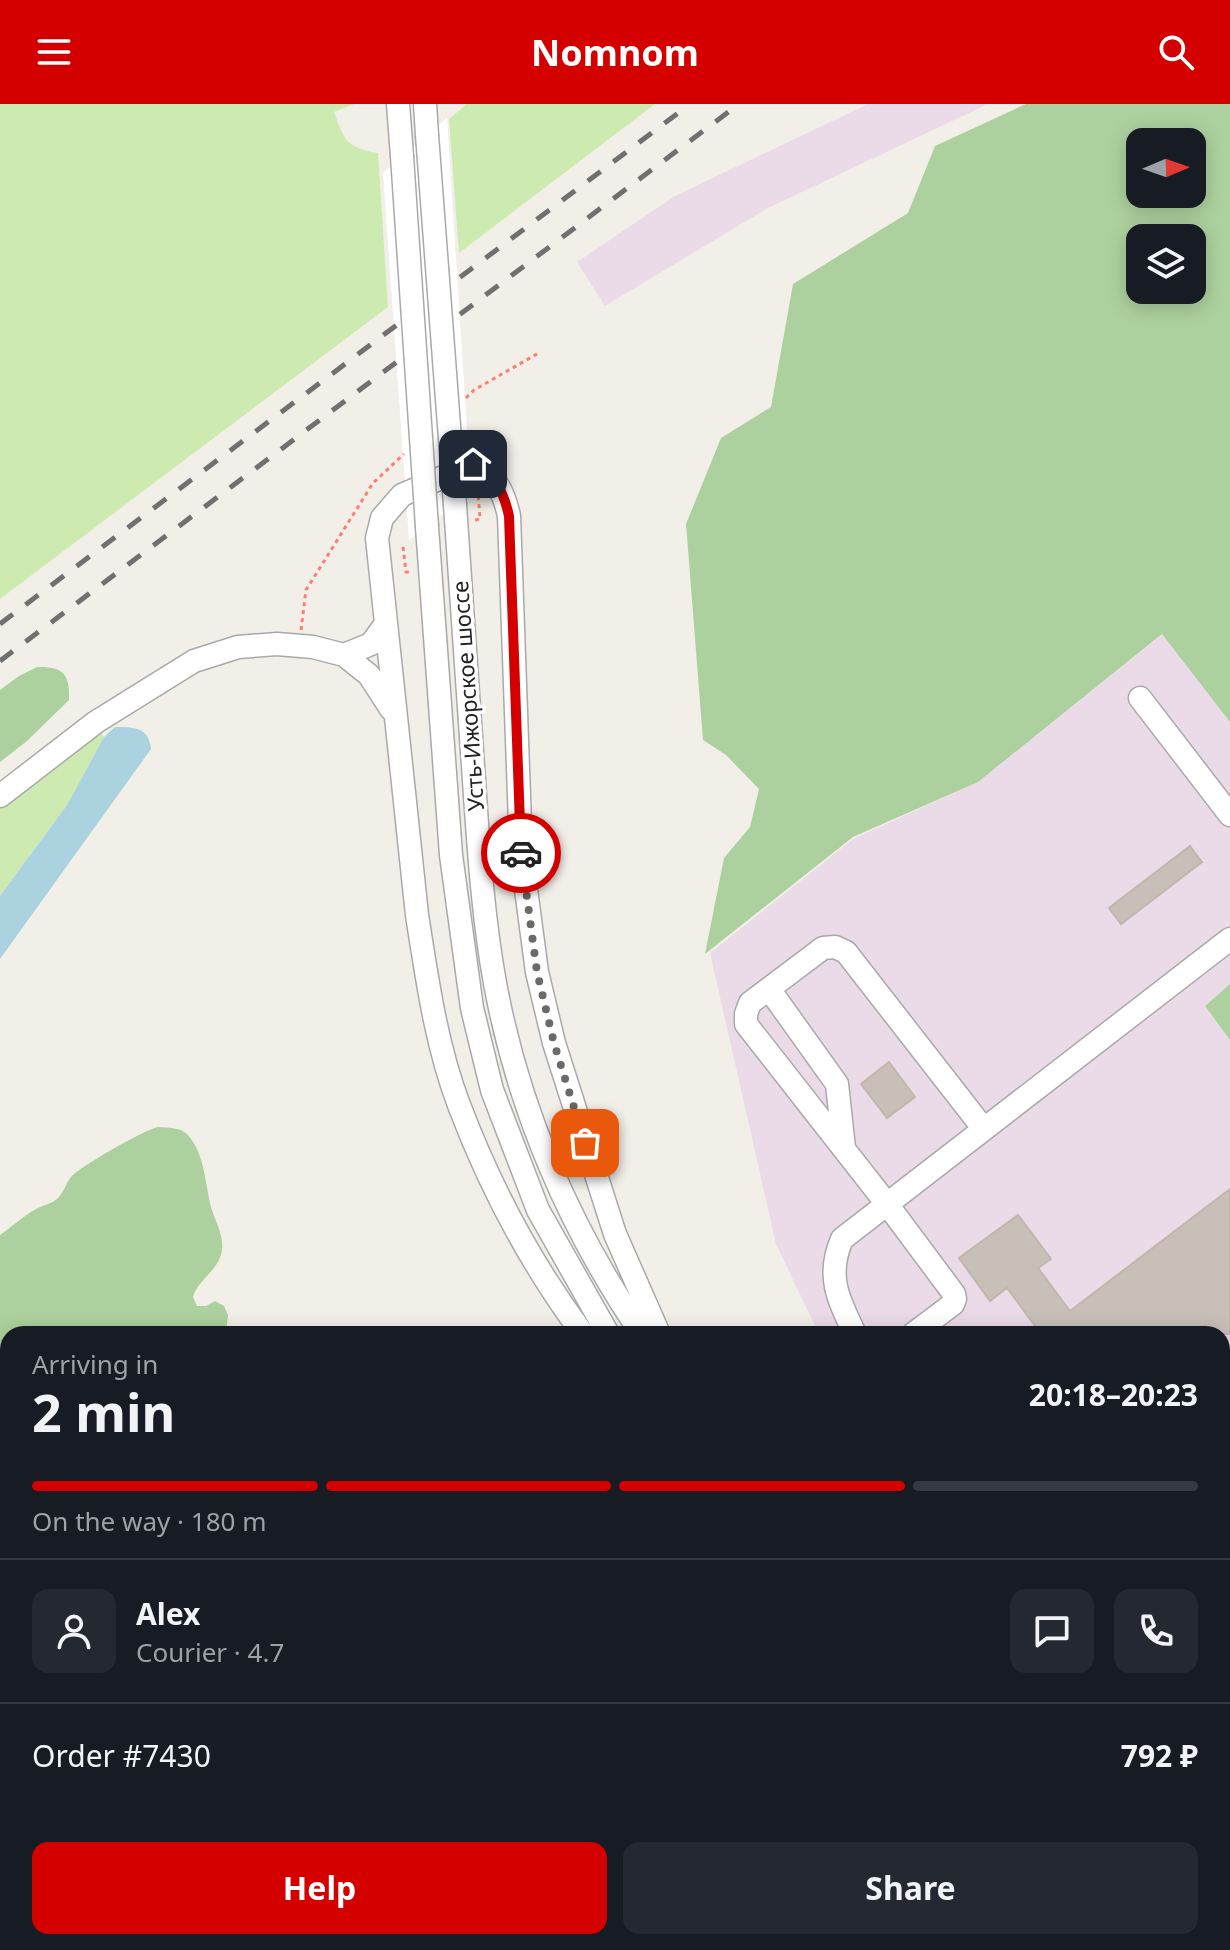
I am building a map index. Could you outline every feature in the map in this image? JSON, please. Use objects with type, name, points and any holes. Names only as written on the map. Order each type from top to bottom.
[{"type":"street","name":"Усть-Ижорское шоссе","points":[[398,104],[451,855],[472,1008],[492,1090],[538,1210],[603,1326]]},
{"type":"street","name":"Усть-Ижорское шоссе","points":[[425,104],[480,871],[495,984],[512,1052],[555,1180],[587,1246],[637,1326]]},
{"type":"street","points":[[577,1326],[512,1223],[458,1104],[426,974],[417,915],[377,538],[382,518],[402,495],[473,464],[483,468],[505,495],[509,516],[521,852],[537,972],[554,1043],[615,1234],[655,1326]]},
{"type":"street","points":[[344,655],[371,644],[385,625]]},
{"type":"street","points":[[0,796],[96,722],[194,661],[238,647],[277,644],[313,647],[344,655],[369,675],[395,716]]},
{"type":"street","points":[[1140,698],[1230,815]]},
{"type":"street","points":[[851,1326],[835,1282],[834,1258],[842,1239],[1230,939]]},
{"type":"street","points":[[924,1326],[953,1304],[955,1299],[887,1204],[746,1024],[750,1003],[823,948],[835,947],[846,952],[983,1128]]},
{"type":"street","points":[[769,989],[837,1084],[844,1148]]},
{"type":"path","points":[[478,492],[480,519]]},
{"type":"path","points":[[403,547],[406,572]]},
{"type":"shaded area","points":[[868,104],[988,104],[766,209],[605,306],[577,262],[675,196]]},
{"type":"shaded area","points":[[1163,634],[1230,722],[1230,984],[1205,1006],[1230,1040],[1230,1326],[815,1326],[776,1244],[710,953],[853,839],[978,782]]},
{"type":"green space","points":[[0,104],[354,104],[334,112],[348,142],[378,153],[388,307],[0,599]]},
{"type":"green space","points":[[467,104],[655,104],[459,253],[449,119]]},
{"type":"green space","points":[[1026,104],[1230,104],[1230,722],[1162,634],[978,782],[853,837],[705,954],[724,858],[750,827],[759,789],[726,755],[703,740],[686,524],[721,438],[771,407],[793,284],[908,213],[935,146]]},
{"type":"green space","points":[[37,667],[54,668],[64,674],[69,700],[27,741],[0,762],[0,690]]},
{"type":"green space","points":[[99,731],[104,737],[67,805],[0,896],[0,798]]},
{"type":"green space","points":[[1230,984],[1230,1040],[1205,1006]]},
{"type":"green space","points":[[158,1127],[185,1132],[201,1160],[222,1250],[217,1264],[193,1297],[197,1306],[206,1306],[215,1301],[224,1306],[228,1315],[227,1326],[0,1326],[0,1235],[31,1212],[56,1200],[71,1177],[87,1165]]},
{"type":"water","points":[[115,727],[144,732],[151,749],[0,959],[0,896],[67,805],[104,737]]},
{"type":"pier","points":[[447,118],[471,492],[409,540],[383,173]]},
{"type":"building","points":[[1190,846],[1202,862],[1121,924],[1109,908]]},
{"type":"building","points":[[889,1062],[915,1097],[887,1118],[861,1084]]},
{"type":"building","points":[[1230,1189],[1230,1326],[1035,1326],[1007,1288],[990,1301],[959,1258],[1018,1215],[1051,1259],[1038,1268],[1070,1311]]},
{"type":"railway","points":[[0,624],[690,104]]},
{"type":"railway","points":[[0,661],[739,104]]},
{"type":"way so far","points":[[521,853],[537,972],[554,1043],[585,1143]]},
{"type":"route","points":[[473,464],[483,468],[505,495],[509,516],[521,853]]}]
